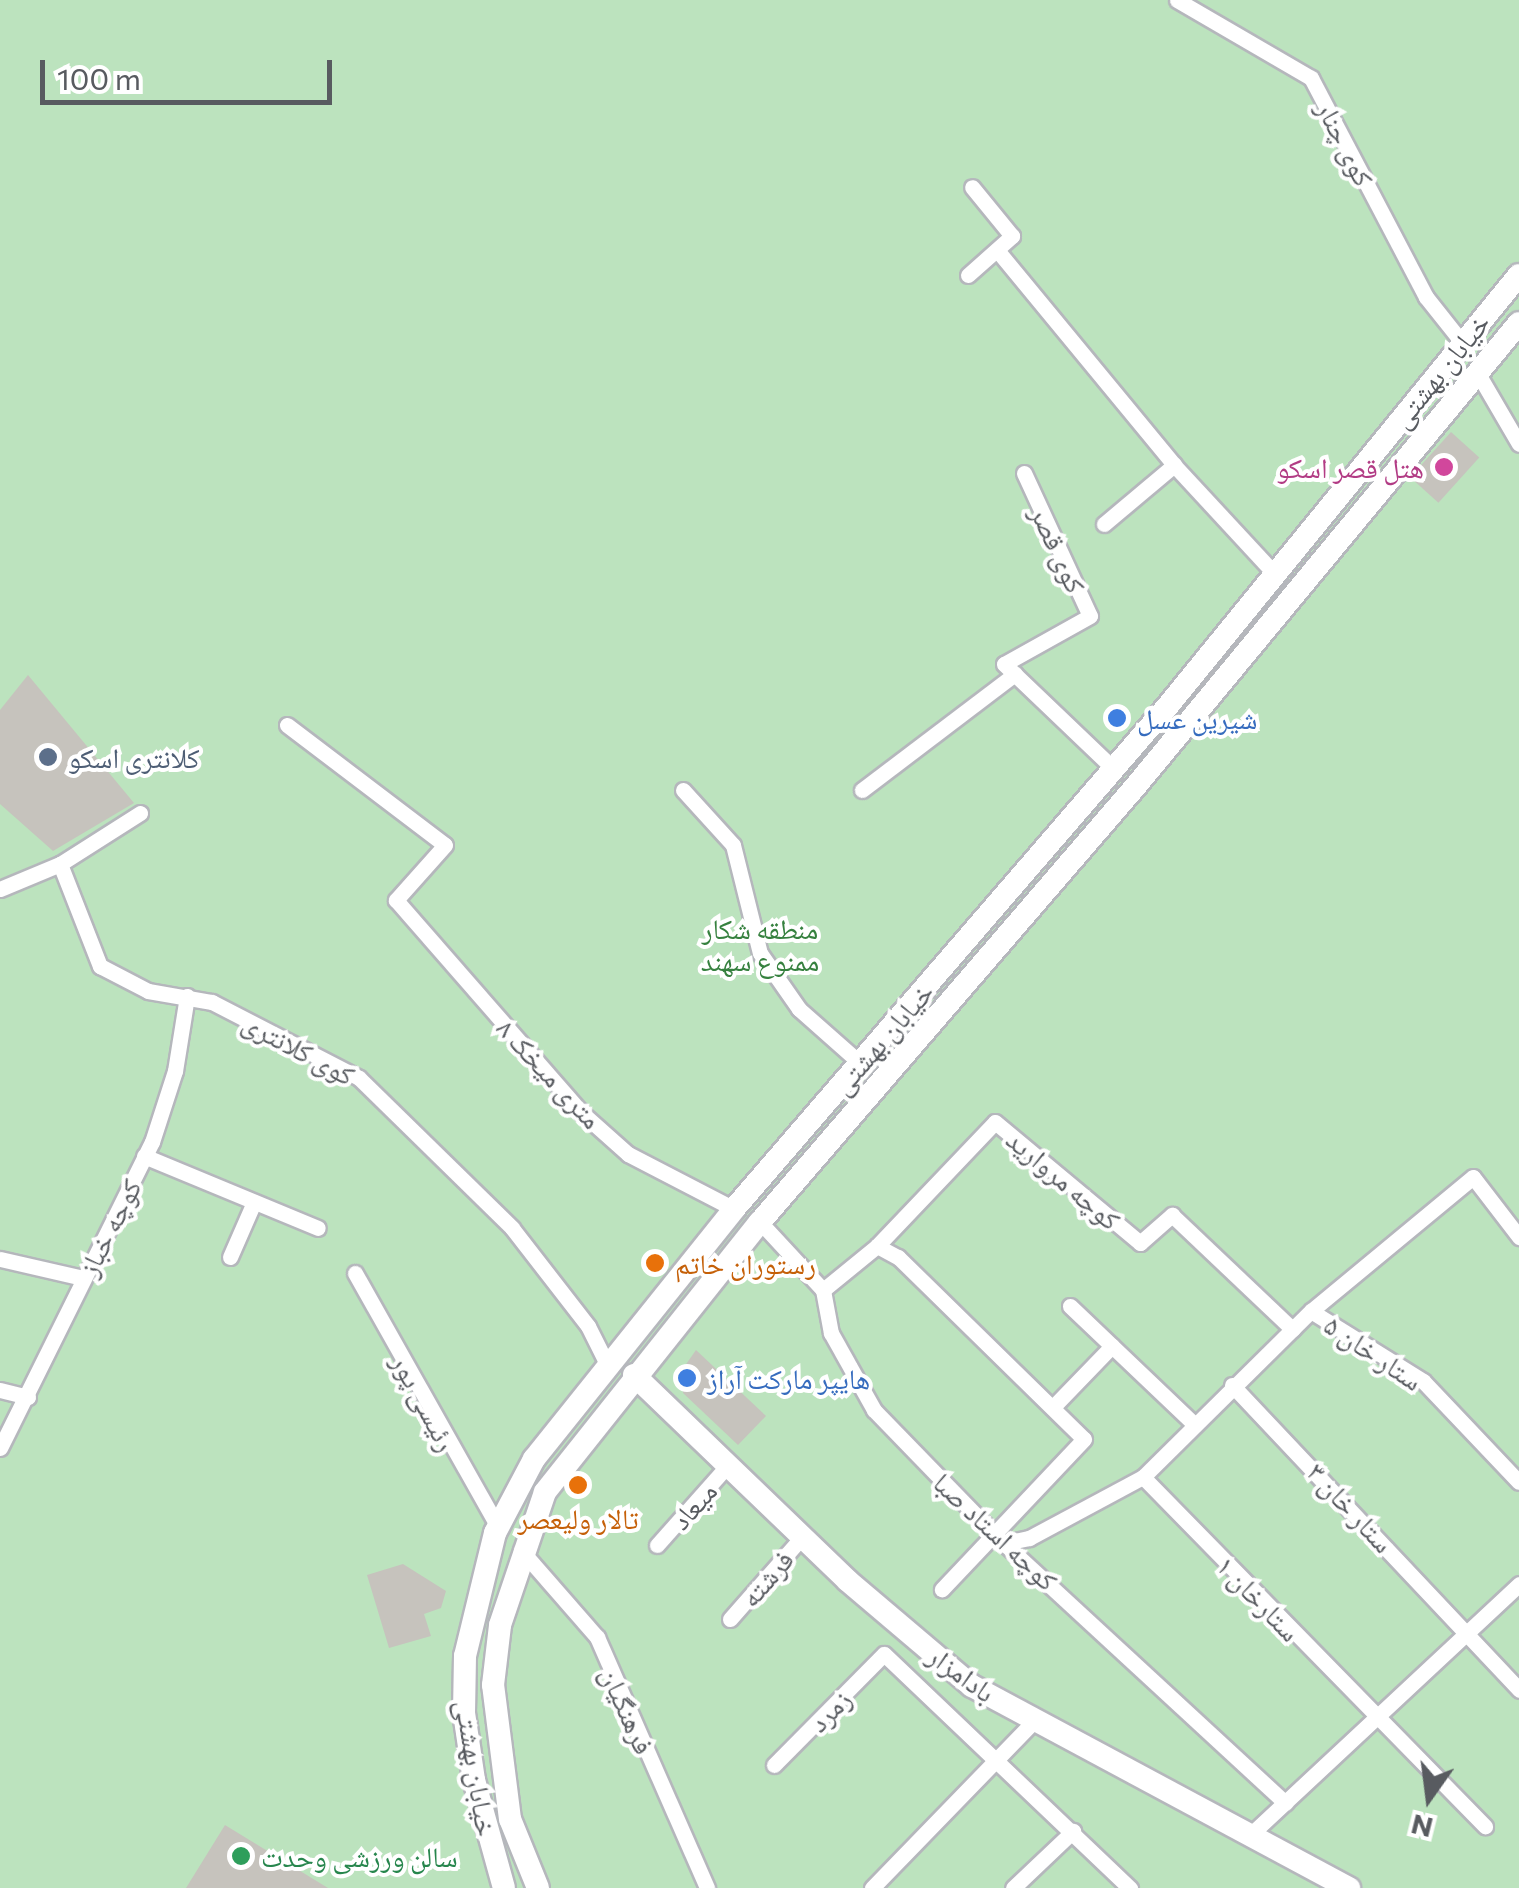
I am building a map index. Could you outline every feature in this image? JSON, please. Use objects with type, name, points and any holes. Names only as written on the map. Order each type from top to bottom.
[{"type":"main road","name":"خیابان بهشتی","points":[[504,1888],[474,1780],[464,1713],[474,1605],[498,1527],[534,1459],[734,1209],[1114,769],[1519,274]]},
{"type":"main road","name":"خیابان بهشتی","points":[[538,1888],[510,1819],[493,1684],[500,1625],[520,1550],[545,1492],[635,1374],[760,1222],[1135,787],[1519,323]]},
{"type":"main road","points":[[605,1366],[605,1390],[635,1374],[642,1340],[624,1343]]},
{"type":"main road","name":"بادامزار","points":[[635,1374],[802,1537],[972,1686],[1349,1888]]},
{"type":"street","name":"کوی چنار","points":[[1177,0],[1311,78],[1426,297],[1461,341]]},
{"type":"street","points":[[968,275],[1012,236],[972,188]]},
{"type":"street","points":[[997,250],[1174,465],[1276,574]]},
{"type":"street","points":[[1477,372],[1519,444]]},
{"type":"street","points":[[1104,524],[1174,465]]},
{"type":"street","name":"کوی قصر","points":[[1015,674],[1004,664],[1090,616],[1024,473]]},
{"type":"street","points":[[862,790],[1015,674],[1114,769]]},
{"type":"street","name":"۸ متری میخک","points":[[287,724],[445,845],[396,900],[582,1113],[628,1154],[734,1209]]},
{"type":"street","points":[[683,790],[733,845],[760,953],[799,1009],[860,1064]]},
{"type":"street","points":[[0,889],[60,864],[140,813]]},
{"type":"street","name":"کوی کلانتری","points":[[60,864],[100,966],[148,991],[187,996],[252,1021],[359,1078],[512,1228],[588,1326],[605,1366]]},
{"type":"street","name":"کوچه خباز","points":[[0,1448],[144,1156],[175,1070],[187,996]]},
{"type":"street","name":"کوچه مروارید","points":[[876,1246],[995,1122],[1140,1243],[1172,1216],[1292,1330]]},
{"type":"street","points":[[144,1156],[318,1228]]},
{"type":"street","points":[[1000,1540],[1029,1538],[1143,1477],[1312,1310],[1473,1177],[1519,1236]]},
{"type":"street","points":[[230,1257],[254,1202]]},
{"type":"street","name":"کوچه استاد صبا","points":[[760,1222],[823,1290],[831,1333],[874,1410],[1000,1540],[1285,1803]]},
{"type":"street","points":[[823,1290],[876,1246],[898,1257],[1084,1439],[1000,1540],[942,1589]]},
{"type":"street","points":[[0,1259],[83,1278]]},
{"type":"street","name":"رئیسی پور","points":[[356,1273],[498,1527]]},
{"type":"street","points":[[1070,1306],[1194,1424]]},
{"type":"street","name":"ستار خان ۵","points":[[1312,1310],[1423,1381],[1519,1482]]},
{"type":"street","points":[[1053,1407],[1112,1346]]},
{"type":"street","name":"ستار خان ۳","points":[[1232,1385],[1519,1690]]},
{"type":"street","points":[[0,1390],[28,1396]]},
{"type":"street","name":"میعاد","points":[[657,1545],[729,1464]]},
{"type":"street","name":"ستارخان ۱","points":[[1143,1477],[1374,1719],[1485,1826]]},
{"type":"street","name":"فرشته","points":[[730,1619],[802,1537]]},
{"type":"street","name":"فرهنگیان","points":[[520,1550],[596,1637],[707,1888]]},
{"type":"street","points":[[1248,1836],[1519,1584]]},
{"type":"street","name":"زمرد","points":[[774,1765],[884,1654],[1002,1761]]},
{"type":"street","points":[[872,1888],[1002,1761],[1034,1720]]},
{"type":"street","points":[[1002,1761],[1130,1888]]},
{"type":"street","points":[[1013,1888],[1073,1831]]},
{"type":"green space","name":"منطقه شکار ممنوع سهند","points":[[0,0],[1519,0],[1519,1888],[0,1888]]},
{"type":"building","name":"هتل قصر اسکو","points":[[1451,432],[1479,457],[1438,503],[1410,477]]},
{"type":"building","name":"کلانتری اسکو","points":[[28,675],[134,803],[53,851],[0,804],[0,710]]},
{"type":"building","points":[[696,1350],[766,1416],[738,1445],[683,1393],[682,1370]]},
{"type":"building","points":[[403,1564],[446,1591],[441,1608],[424,1614],[431,1636],[389,1648],[367,1575]]},
{"type":"building","name":"سالن ورزشی وحدت","points":[[225,1825],[328,1888],[186,1888]]},
{"type":"place","name":"هتل قصر اسکو","points":[[1444,467]]},
{"type":"place","name":"شیرین عسل","points":[[1117,718]]},
{"type":"place","name":"کلانتری اسکو","points":[[48,757]]},
{"type":"place","name":"رستوران خاتم","points":[[655,1263]]},
{"type":"place","name":"هایپر مارکت آراز","points":[[687,1378]]},
{"type":"place","name":"تالار ولیعصر","points":[[578,1485]]},
{"type":"place","name":"سالن ورزشی وحدت","points":[[241,1856]]}]
